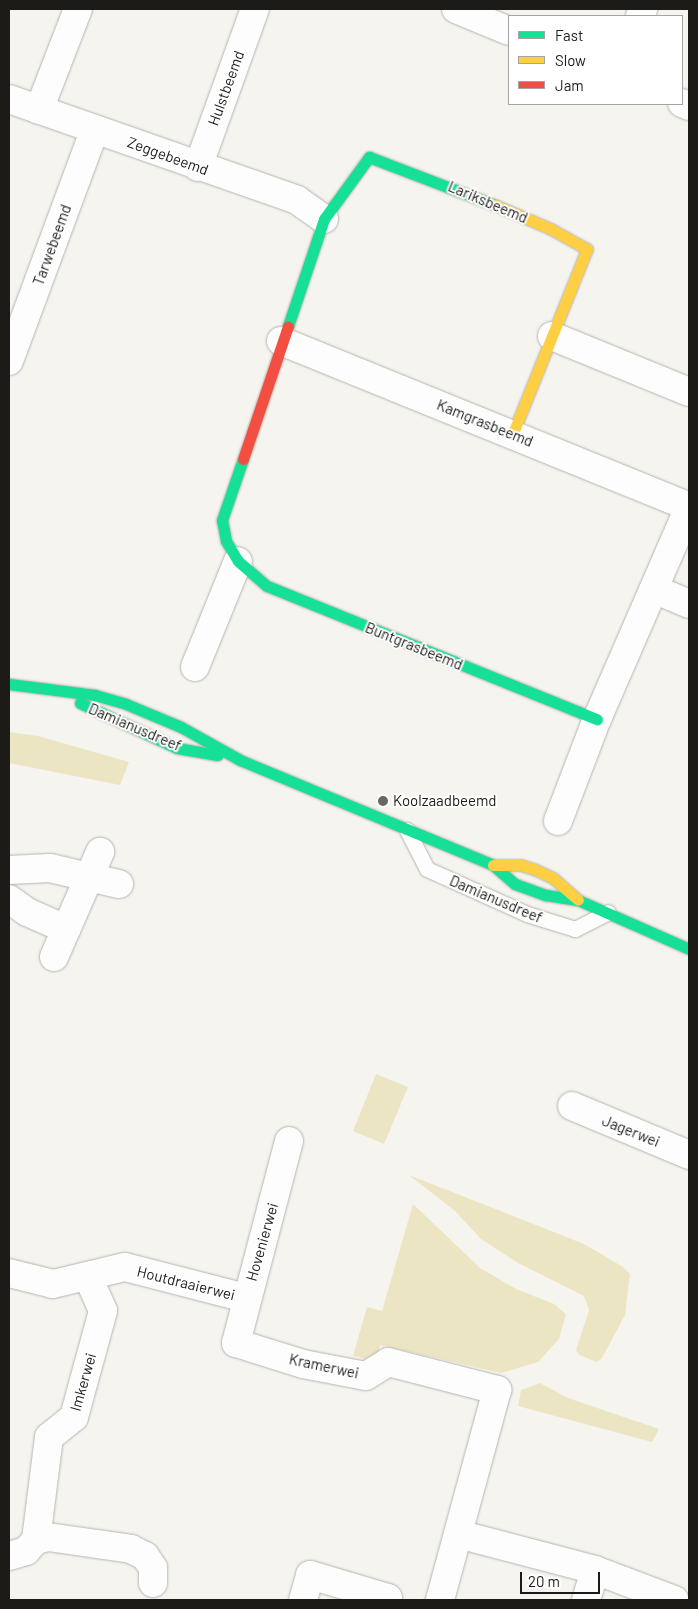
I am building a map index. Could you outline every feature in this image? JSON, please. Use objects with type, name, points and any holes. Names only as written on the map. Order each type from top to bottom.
[{"type":"street","points":[[39,110],[78,9]]},
{"type":"street","name":"Hulstbeemd","points":[[198,167],[255,9]]},
{"type":"street","points":[[456,9],[508,31]]},
{"type":"street","name":"Zeggebeemd","points":[[9,99],[198,167],[297,200],[324,219]]},
{"type":"street","name":"Tarwebeemd","points":[[9,361],[95,129]]},
{"type":"street","name":"Lariksbeemd","points":[[324,219],[369,157],[457,189],[551,229],[587,249],[512,433]]},
{"type":"street","name":"Buntgrasbeemd","points":[[324,219],[281,341],[222,520],[226,541],[238,561],[267,586],[597,719]]},
{"type":"street","points":[[552,336],[689,392]]},
{"type":"street","name":"Kamgrasbeemd","points":[[281,341],[512,433],[689,507]]},
{"type":"street","points":[[558,821],[597,719],[689,507]]},
{"type":"street","points":[[195,667],[238,561]]},
{"type":"street","points":[[654,589],[689,604]]},
{"type":"street","name":"Damianusdreef","points":[[9,684],[61,693],[95,695],[126,704],[182,727],[240,760],[493,865],[515,884],[546,895],[578,900],[689,949]]},
{"type":"street","name":"Damianusdreef","points":[[61,693],[102,716],[177,748],[240,760]]},
{"type":"street","points":[[54,957],[100,852]]},
{"type":"street","name":"Damianusdreef","points":[[493,865],[521,865],[536,870],[553,878],[578,900]]},
{"type":"street","points":[[9,870],[50,868],[118,884]]},
{"type":"street","points":[[9,899],[27,912],[66,929]]},
{"type":"street","name":"Jagerwei","points":[[572,1106],[689,1155]]},
{"type":"street","name":"Hovenierwei","points":[[236,1343],[246,1298],[290,1141]]},
{"type":"street","name":"Houtdraaierwei","points":[[9,1273],[53,1284],[125,1267],[246,1298]]},
{"type":"street","name":"Imkerwei","points":[[36,1540],[49,1437],[74,1417],[103,1312],[88,1277]]},
{"type":"street","name":"Kramerwei","points":[[236,1343],[304,1364],[366,1376],[388,1362],[497,1390],[458,1534]]},
{"type":"street","points":[[440,1600],[458,1534],[595,1570],[674,1600]]},
{"type":"street","points":[[9,1556],[26,1551],[36,1540],[48,1537],[131,1549],[144,1556],[152,1568],[153,1583]]},
{"type":"street","points":[[586,1600],[595,1570]]},
{"type":"street","points":[[303,1600],[310,1576],[392,1599]]},
{"type":"lane","name":"Damianusdreef","points":[[406,829],[427,869],[527,914],[575,929],[608,912]]},
{"type":"shaded area","points":[[9,732],[38,736],[129,762],[120,785],[9,763]]},
{"type":"shaded area","points":[[376,1074],[408,1087],[384,1144],[353,1131]]},
{"type":"shaded area","points":[[409,1175],[584,1244],[623,1267],[630,1274],[625,1315],[602,1358],[597,1362],[579,1355],[576,1350],[589,1310],[584,1296],[518,1263],[481,1239],[455,1211]]},
{"type":"shaded area","points":[[413,1204],[480,1268],[516,1289],[554,1304],[566,1314],[559,1339],[538,1362],[501,1373],[380,1345],[376,1361],[353,1356],[367,1307],[382,1311]]},
{"type":"shaded area","points":[[540,1383],[568,1398],[659,1429],[652,1442],[518,1406],[521,1390]]},
{"type":"traffic: fast","points":[[288,326],[324,219],[369,157],[495,205]]},
{"type":"traffic: fast","points":[[243,459],[222,520],[226,541],[238,561],[267,586],[597,719]]},
{"type":"traffic: fast","points":[[9,684],[95,695],[126,704],[181,727],[240,760],[493,865],[515,884],[546,895],[578,900],[689,949]]},
{"type":"traffic: fast","points":[[80,703],[177,748],[217,755]]},
{"type":"traffic: slow","points":[[495,205],[551,229],[587,249],[513,433]]},
{"type":"traffic: slow","points":[[493,865],[521,865],[536,870],[553,878],[578,900]]},
{"type":"traffic: jam","points":[[243,459],[288,326]]},
{"type":"place","name":"Koolzaadbeemd","points":[[383,801]]}]
